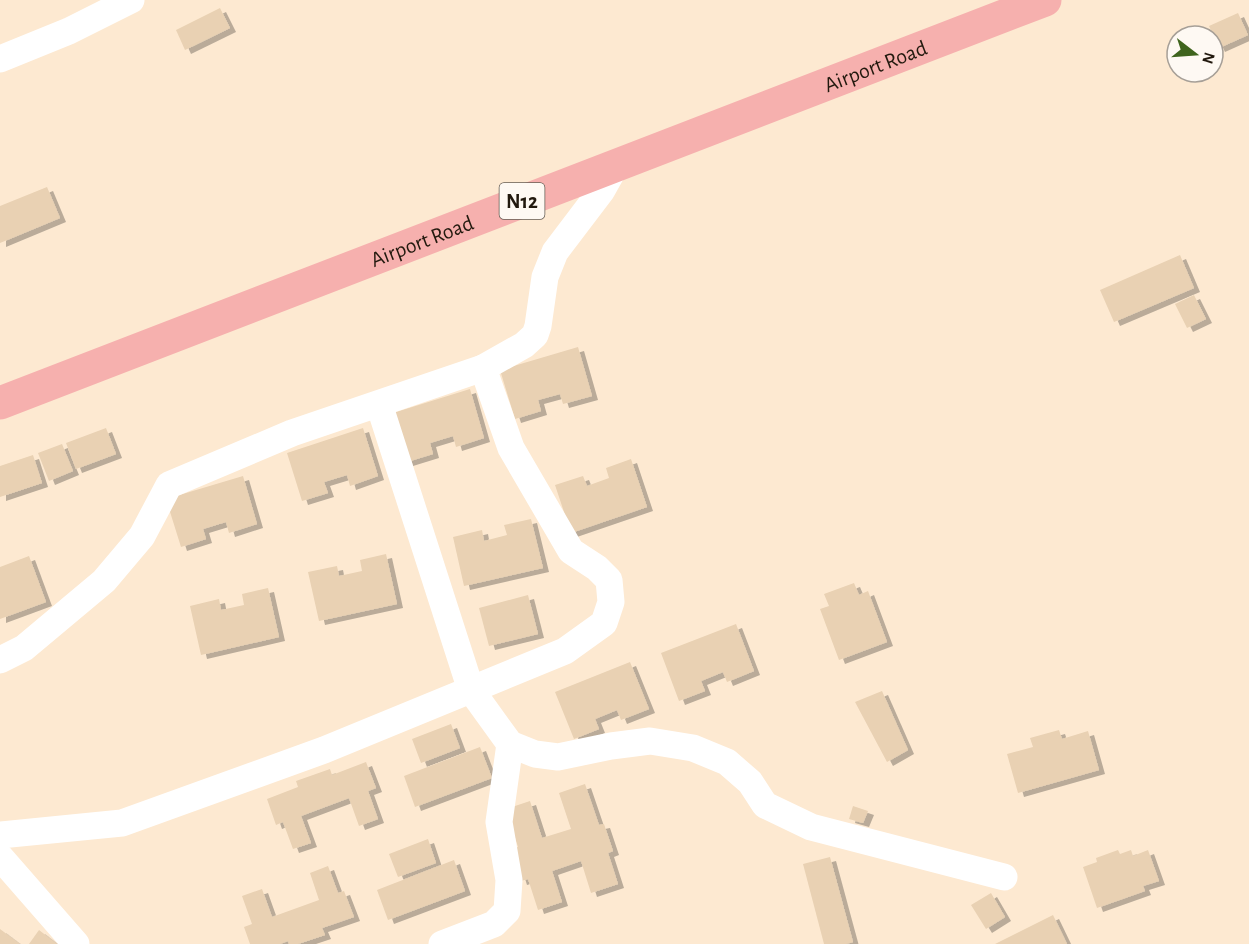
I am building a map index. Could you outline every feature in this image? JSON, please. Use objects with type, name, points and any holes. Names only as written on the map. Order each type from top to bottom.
[{"type":"highway","name":"Airport Road","points":[[0,403],[1045,0]]},
{"type":"street","points":[[0,59],[69,31],[131,0]]},
{"type":"street","points":[[0,660],[24,648],[104,581],[142,536],[169,485],[292,434],[483,368],[524,345],[534,335],[542,305],[545,277],[555,252],[602,190],[616,165]]},
{"type":"street","points":[[0,835],[122,822],[324,750],[471,690],[565,651],[604,623],[611,602],[609,580],[597,568],[571,551],[511,448],[483,368]]},
{"type":"street","points":[[379,404],[471,690],[510,744],[535,754],[558,758],[611,746],[650,741],[693,748],[727,762],[750,782],[765,805],[811,826],[1004,877]]},
{"type":"street","points":[[442,944],[494,924],[507,911],[508,880],[499,822],[510,744]]},
{"type":"street","points":[[0,858],[76,944]]},
{"type":"building","points":[[220,8],[230,28],[185,50],[176,30]]},
{"type":"building","points":[[1238,13],[1248,35],[1225,45],[1225,24],[1213,24]]},
{"type":"building","points":[[47,187],[60,218],[0,243],[0,206]]},
{"type":"building","points":[[1180,255],[1194,288],[1114,322],[1100,290]]},
{"type":"building","points":[[1194,295],[1206,319],[1187,328],[1175,304]]},
{"type":"building","points":[[578,347],[592,396],[563,404],[560,394],[538,400],[541,411],[515,419],[500,370]]},
{"type":"building","points":[[470,389],[484,438],[456,447],[453,436],[430,443],[433,454],[407,462],[393,413]]},
{"type":"building","points":[[106,428],[116,454],[76,469],[66,443]]},
{"type":"building","points":[[363,428],[378,476],[350,486],[347,475],[324,482],[328,493],[302,501],[287,453]]},
{"type":"building","points":[[62,444],[73,471],[49,481],[38,453]]},
{"type":"building","points":[[33,455],[42,483],[0,497],[0,466]]},
{"type":"building","points":[[631,459],[647,507],[571,533],[555,485],[583,476],[587,486],[609,478],[606,468]]},
{"type":"building","points":[[243,476],[257,524],[229,533],[226,522],[203,529],[206,539],[181,547],[166,499]]},
{"type":"building","points":[[531,519],[543,568],[464,586],[453,537],[482,530],[484,541],[507,535],[504,525]]},
{"type":"building","points":[[386,554],[397,604],[319,621],[308,572],[337,566],[339,576],[362,571],[360,560]]},
{"type":"building","points":[[29,556],[46,602],[0,619],[0,567]]},
{"type":"building","points":[[854,583],[859,595],[868,591],[887,642],[839,660],[820,609],[829,606],[824,594]]},
{"type":"building","points":[[268,588],[279,637],[201,655],[190,606],[219,599],[221,610],[244,605],[242,594]]},
{"type":"building","points":[[528,595],[538,634],[489,646],[479,608]]},
{"type":"building","points":[[736,624],[754,671],[727,682],[723,672],[701,681],[705,691],[679,701],[661,653]]},
{"type":"building","points":[[630,662],[649,709],[621,720],[617,710],[595,719],[599,729],[574,739],[555,692]]},
{"type":"building","points":[[882,691],[908,750],[887,762],[855,702]]},
{"type":"building","points":[[451,724],[460,748],[421,763],[412,739]]},
{"type":"building","points":[[1059,730],[1062,739],[1088,731],[1099,770],[1018,793],[1007,754],[1033,747],[1030,738]]},
{"type":"building","points":[[480,747],[492,778],[415,807],[404,776]]},
{"type":"building","points":[[366,762],[376,788],[368,791],[378,819],[359,826],[349,798],[301,816],[311,843],[293,849],[283,822],[276,825],[267,799],[298,787],[296,781],[330,769],[332,775]]},
{"type":"building","points":[[585,784],[599,825],[604,824],[613,851],[608,853],[618,884],[591,893],[581,861],[552,871],[562,902],[538,910],[528,879],[521,881],[511,849],[518,847],[506,809],[530,801],[542,838],[571,829],[559,793]]},
{"type":"building","points":[[853,806],[868,811],[863,823],[849,819]]},
{"type":"building","points":[[428,839],[436,863],[398,877],[389,854]]},
{"type":"building","points":[[1118,850],[1120,854],[1131,850],[1133,856],[1148,850],[1159,881],[1143,886],[1145,891],[1097,908],[1083,867],[1097,862],[1096,858]]},
{"type":"building","points":[[830,857],[853,942],[846,944],[824,944],[803,864]]},
{"type":"building","points":[[454,860],[465,891],[388,920],[377,890]]},
{"type":"building","points":[[328,866],[338,893],[344,891],[354,917],[322,928],[325,935],[298,944],[289,944],[288,941],[280,944],[250,944],[244,927],[252,924],[242,896],[262,889],[272,917],[319,900],[310,873]]},
{"type":"building","points":[[991,893],[1005,917],[986,929],[971,905]]},
{"type":"building","points":[[1053,915],[1067,944],[995,944]]},
{"type":"building","points":[[0,929],[20,944],[0,944]]},
{"type":"building","points":[[39,930],[57,944],[29,944]]}]
